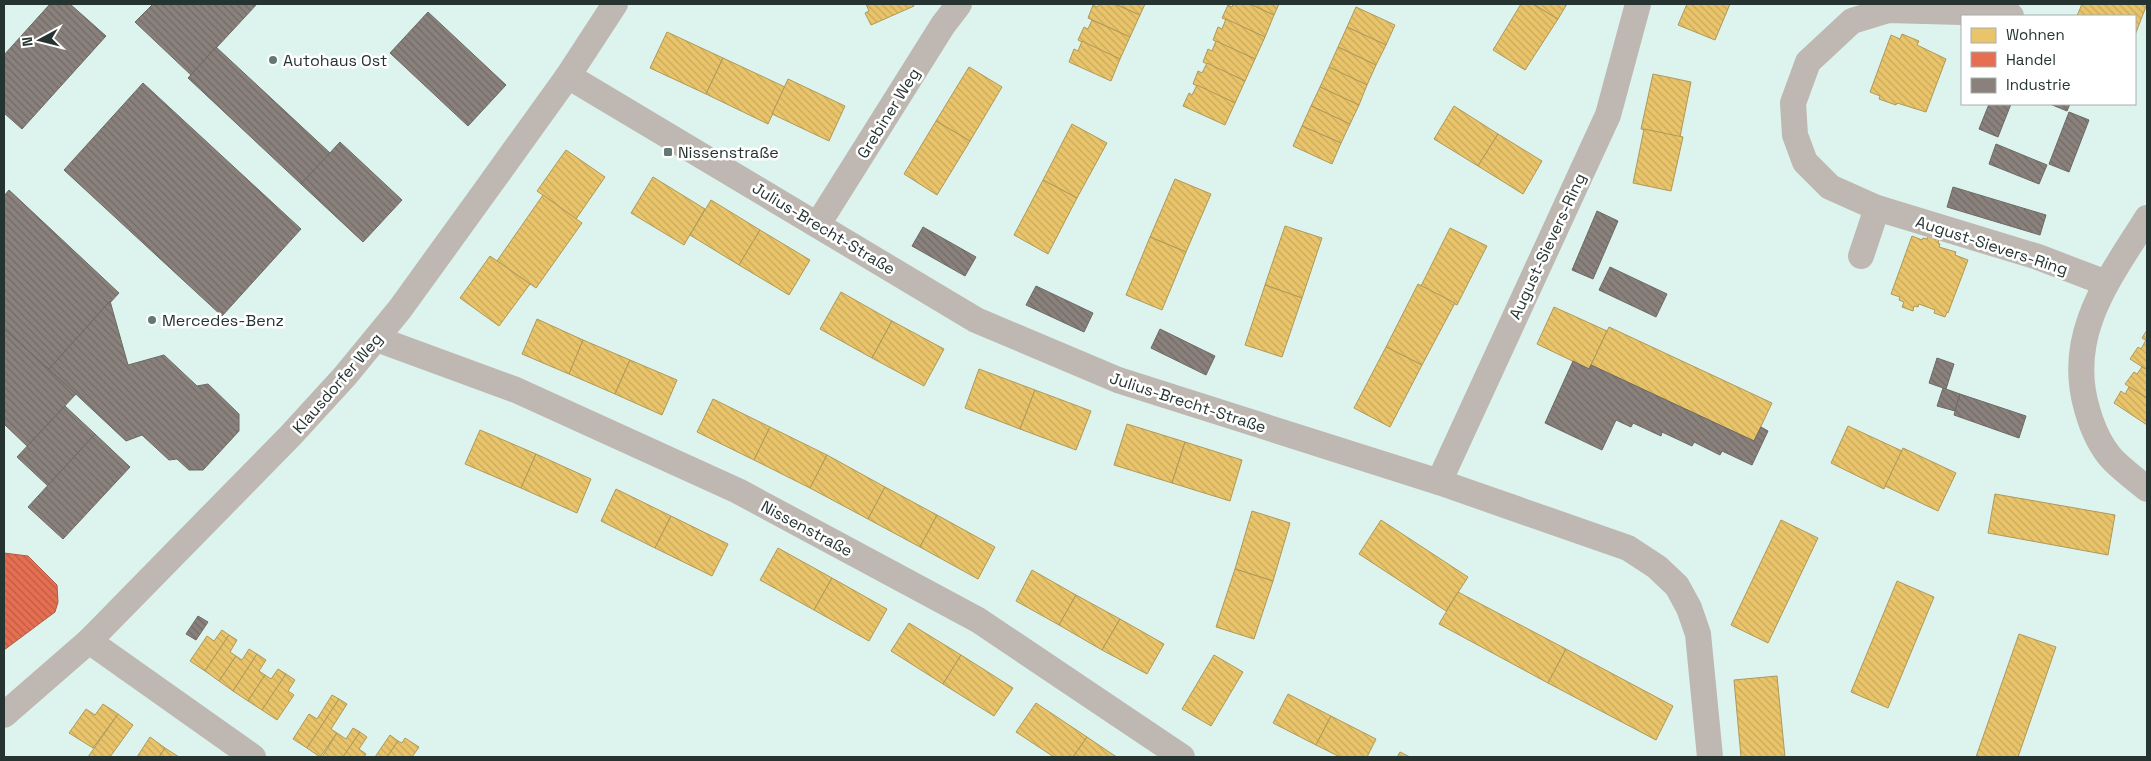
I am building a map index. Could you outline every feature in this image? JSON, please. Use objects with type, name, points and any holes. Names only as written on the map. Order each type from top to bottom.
[{"type":"street","name":"Klausdorfer Weg","points":[[4,715],[89,641],[321,404],[377,339],[568,76],[615,4]]},
{"type":"street","name":"Grebiner Weg","points":[[818,224],[943,25],[959,4]]},
{"type":"street","name":"August-Sievers-Ring","points":[[1439,482],[1608,115],[1638,4]]},
{"type":"street","name":"August-Sievers-Ring","points":[[2008,15],[1998,12],[1888,10],[1852,21],[1808,62],[1793,103],[1795,135],[1805,162],[1830,187],[1877,208],[2038,257],[2106,283]]},
{"type":"street","name":"Julius-Brecht-Straße","points":[[568,76],[976,320],[1118,380],[1439,482],[1628,548],[1657,567],[1677,586],[1689,608],[1698,634],[1710,757]]},
{"type":"street","points":[[1861,256],[1877,208]]},
{"type":"street","points":[[2147,218],[2106,283],[2085,333],[2080,362],[2082,391],[2092,427],[2112,459],[2147,489]]},
{"type":"street","name":"Nissenstraße","points":[[377,339],[516,390],[738,491],[978,620],[1182,757]]},
{"type":"street","points":[[89,641],[253,757]]},
{"type":"building: Wohnen","points":[[866,4],[913,4],[914,6],[871,25],[865,13],[869,11]]},
{"type":"building: Wohnen","points":[[1099,4],[1115,4],[1140,15],[1130,37],[1088,18],[1093,5],[1097,7]]},
{"type":"building: Wohnen","points":[[1115,4],[1145,4],[1140,15]]},
{"type":"building: Wohnen","points":[[1233,4],[1250,4],[1274,15],[1265,37],[1222,18],[1228,5],[1232,7]]},
{"type":"building: Wohnen","points":[[1250,4],[1279,4],[1274,15]]},
{"type":"building: Wohnen","points":[[1521,4],[1533,4],[1558,19],[1525,70],[1493,50]]},
{"type":"building: Wohnen","points":[[1533,4],[1567,4],[1558,19]]},
{"type":"building: Wohnen","points":[[1687,4],[1730,4],[1715,40],[1678,25]]},
{"type":"building: Wohnen","points":[[2082,4],[2147,4],[2136,32],[2136,15],[2077,15]]},
{"type":"building: Wohnen","points":[[1356,7],[1395,25],[1386,45],[1347,27]]},
{"type":"building: Wohnen","points":[[1226,19],[1265,37],[1255,59],[1213,40],[1218,27],[1222,29]]},
{"type":"building: Wohnen","points":[[1092,20],[1130,37],[1120,59],[1078,40],[1084,27],[1088,29]]},
{"type":"building: Wohnen","points":[[1347,27],[1386,45],[1376,65],[1338,47]]},
{"type":"building: Wohnen","points":[[667,32],[723,58],[706,94],[650,68]]},
{"type":"building: Wohnen","points":[[1902,34],[1919,41],[1917,45],[1946,59],[1926,112],[1879,99],[1880,96],[1870,92],[1891,35],[1900,39]]},
{"type":"building: Wohnen","points":[[1082,41],[1120,59],[1111,81],[1069,62],[1074,49],[1078,51]]},
{"type":"building: Wohnen","points":[[1216,41],[1255,59],[1245,81],[1203,62],[1208,49],[1212,51]]},
{"type":"building: Wohnen","points":[[1338,47],[1376,65],[1367,85],[1329,67]]},
{"type":"building: Wohnen","points":[[723,58],[785,87],[768,124],[706,94]]},
{"type":"building: Wohnen","points":[[1207,63],[1245,81],[1235,103],[1193,84],[1198,71],[1202,73]]},
{"type":"building: Wohnen","points":[[969,67],[1002,87],[970,141],[936,121]]},
{"type":"building: Wohnen","points":[[1329,67],[1367,85],[1359,105],[1320,87]]},
{"type":"building: Wohnen","points":[[1653,74],[1691,82],[1680,137],[1641,129]]},
{"type":"building: Wohnen","points":[[788,79],[845,106],[829,141],[772,114]]},
{"type":"building: Wohnen","points":[[1197,85],[1235,103],[1225,125],[1183,106],[1189,93],[1192,95]]},
{"type":"building: Wohnen","points":[[1320,87],[1359,105],[1350,124],[1311,106]]},
{"type":"building: Wohnen","points":[[1311,106],[1350,124],[1341,143],[1302,126]]},
{"type":"building: Wohnen","points":[[1454,106],[1498,134],[1478,166],[1434,139]]},
{"type":"building: Wohnen","points":[[936,121],[970,141],[937,195],[904,174]]},
{"type":"building: Wohnen","points":[[1072,124],[1107,143],[1077,198],[1043,180]]},
{"type":"building: Wohnen","points":[[1302,126],[1341,143],[1332,164],[1293,146]]},
{"type":"building: Wohnen","points":[[1644,129],[1683,137],[1671,191],[1633,183]]},
{"type":"building: Wohnen","points":[[1498,134],[1542,161],[1523,194],[1478,166]]},
{"type":"building: Wohnen","points":[[566,150],[605,177],[576,219],[537,191]]},
{"type":"building: Wohnen","points":[[653,177],[705,209],[684,245],[631,213]]},
{"type":"building: Wohnen","points":[[1175,179],[1211,194],[1186,252],[1150,237]]},
{"type":"building: Wohnen","points":[[1043,180],[1077,198],[1048,254],[1014,235]]},
{"type":"building: Wohnen","points":[[543,195],[582,223],[536,288],[497,261]]},
{"type":"building: Wohnen","points":[[711,200],[760,230],[739,265],[690,235]]},
{"type":"building: Wohnen","points":[[1285,226],[1322,238],[1302,298],[1265,285]]},
{"type":"building: Wohnen","points":[[1450,228],[1487,246],[1457,305],[1421,286]]},
{"type":"building: Wohnen","points":[[760,230],[810,260],[789,295],[739,265]]},
{"type":"building: Wohnen","points":[[1931,230],[1941,234],[1938,243],[1940,244],[1939,247],[1956,252],[1955,255],[1968,260],[1945,317],[1934,313],[1935,310],[1919,304],[1918,307],[1914,306],[1913,311],[1902,307],[1904,302],[1899,300],[1900,297],[1891,294],[1912,236],[1922,240],[1923,238],[1927,239]]},
{"type":"building: Wohnen","points":[[1150,237],[1186,252],[1162,310],[1126,295]]},
{"type":"building: Wohnen","points":[[490,256],[530,284],[499,326],[460,298]]},
{"type":"building: Wohnen","points":[[1418,284],[1455,303],[1422,365],[1386,347]]},
{"type":"building: Wohnen","points":[[1265,285],[1302,298],[1282,357],[1245,345]]},
{"type":"building: Wohnen","points":[[841,292],[892,321],[872,358],[820,329]]},
{"type":"building: Wohnen","points":[[1554,307],[1607,331],[1589,369],[1537,344]]},
{"type":"building: Wohnen","points":[[537,319],[583,340],[569,374],[522,354]]},
{"type":"building: Wohnen","points":[[892,321],[944,349],[924,386],[872,358]]},
{"type":"building: Wohnen","points":[[1609,327],[1772,403],[1754,441],[1591,365]]},
{"type":"building: Wohnen","points":[[2147,330],[2147,341],[2142,338]]},
{"type":"building: Wohnen","points":[[583,340],[630,360],[615,394],[569,374]]},
{"type":"building: Wohnen","points":[[2146,340],[2147,370],[2130,359],[2138,347],[2141,349]]},
{"type":"building: Wohnen","points":[[1386,347],[1422,365],[1390,427],[1354,408]]},
{"type":"building: Wohnen","points":[[630,360],[677,380],[662,415],[615,394]]},
{"type":"building: Wohnen","points":[[2142,367],[2147,370],[2147,398],[2125,384],[2134,372],[2137,374]]},
{"type":"building: Wohnen","points":[[979,369],[1035,390],[1020,429],[965,408]]},
{"type":"building: Wohnen","points":[[2129,387],[2147,398],[2147,425],[2114,403],[2121,391],[2125,394]]},
{"type":"building: Wohnen","points":[[1035,390],[1091,411],[1076,450],[1020,429]]},
{"type":"building: Wohnen","points":[[713,399],[770,427],[754,460],[697,432]]},
{"type":"building: Wohnen","points":[[1127,424],[1185,442],[1172,483],[1114,465]]},
{"type":"building: Wohnen","points":[[1848,426],[1902,451],[1884,489],[1831,463]]},
{"type":"building: Wohnen","points":[[770,427],[827,455],[810,488],[754,460]]},
{"type":"building: Wohnen","points":[[480,430],[536,454],[521,488],[465,464]]},
{"type":"building: Wohnen","points":[[1185,442],[1242,460],[1230,501],[1172,483]]},
{"type":"building: Wohnen","points":[[1903,448],[1956,473],[1938,511],[1885,486]]},
{"type":"building: Wohnen","points":[[536,454],[591,479],[577,513],[521,488]]},
{"type":"building: Wohnen","points":[[827,455],[885,487],[868,519],[810,488]]},
{"type":"building: Wohnen","points":[[885,487],[937,515],[920,547],[868,519]]},
{"type":"building: Wohnen","points":[[616,489],[671,516],[655,548],[601,521]]},
{"type":"building: Wohnen","points":[[1995,494],[2115,515],[2108,555],[1988,533]]},
{"type":"building: Wohnen","points":[[1252,511],[1290,523],[1273,581],[1235,569]]},
{"type":"building: Wohnen","points":[[937,515],[995,547],[978,579],[920,547]]},
{"type":"building: Wohnen","points":[[671,516],[728,544],[712,576],[655,548]]},
{"type":"building: Wohnen","points":[[1381,520],[1468,577],[1446,611],[1359,554]]},
{"type":"building: Wohnen","points":[[1781,520],[1818,538],[1768,643],[1731,625]]},
{"type":"building: Wohnen","points":[[778,548],[832,578],[814,610],[760,580]]},
{"type":"building: Wohnen","points":[[1235,569],[1273,581],[1254,639],[1216,627]]},
{"type":"building: Wohnen","points":[[1032,570],[1076,595],[1059,625],[1016,601]]},
{"type":"building: Wohnen","points":[[832,578],[887,609],[869,641],[814,610]]},
{"type":"building: Wohnen","points":[[1897,581],[1934,597],[1888,708],[1851,692]]},
{"type":"building: Wohnen","points":[[1458,592],[1566,649],[1548,683],[1439,624]]},
{"type":"building: Wohnen","points":[[1076,595],[1120,619],[1102,650],[1059,625]]},
{"type":"building: Wohnen","points":[[1120,619],[1164,644],[1147,674],[1102,650]]},
{"type":"building: Wohnen","points":[[909,623],[961,655],[943,684],[891,651]]},
{"type":"building: Wohnen","points":[[222,630],[229,635],[205,671],[190,661],[207,636],[214,641]]},
{"type":"building: Wohnen","points":[[2019,634],[2056,647],[2018,757],[1976,757]]},
{"type":"building: Wohnen","points":[[229,635],[237,640],[230,652],[236,656],[219,681],[205,671]]},
{"type":"building: Wohnen","points":[[249,649],[257,654],[233,691],[219,681],[236,656],[242,660]]},
{"type":"building: Wohnen","points":[[1566,649],[1673,706],[1656,740],[1548,683]]},
{"type":"building: Wohnen","points":[[257,654],[266,660],[259,671],[265,675],[248,701],[233,691]]},
{"type":"building: Wohnen","points":[[961,655],[1013,688],[994,716],[943,684]]},
{"type":"building: Wohnen","points":[[1214,655],[1243,672],[1211,726],[1182,709]]},
{"type":"building: Wohnen","points":[[278,669],[286,674],[262,710],[248,701],[265,675],[271,679]]},
{"type":"building: Wohnen","points":[[286,674],[295,680],[288,691],[294,695],[277,720],[262,710]]},
{"type":"building: Wohnen","points":[[1777,676],[1785,757],[1741,757],[1734,680]]},
{"type":"building: Wohnen","points":[[1288,694],[1331,716],[1316,745],[1273,723]]},
{"type":"building: Wohnen","points":[[332,695],[339,699],[307,748],[293,739],[309,714],[317,719]]},
{"type":"building: Wohnen","points":[[339,699],[347,704],[331,729],[337,733],[320,757],[307,748]]},
{"type":"building: Wohnen","points":[[1036,703],[1087,737],[1073,757],[1054,757],[1016,732]]},
{"type":"building: Wohnen","points":[[103,704],[118,714],[93,748],[69,733],[86,709],[95,715]]},
{"type":"building: Wohnen","points":[[118,714],[133,725],[110,757],[88,757]]},
{"type":"building: Wohnen","points":[[1331,716],[1376,739],[1367,757],[1340,757],[1316,745]]},
{"type":"building: Wohnen","points":[[353,728],[360,732],[343,757],[322,757],[337,733],[346,739]]},
{"type":"building: Wohnen","points":[[360,732],[367,737],[359,749],[366,754],[364,757],[343,757]]},
{"type":"building: Wohnen","points":[[390,735],[398,741],[387,757],[375,757]]},
{"type":"building: Wohnen","points":[[150,737],[165,748],[159,757],[137,757]]},
{"type":"building: Wohnen","points":[[1087,737],[1112,754],[1117,757],[1073,757]]},
{"type":"building: Wohnen","points":[[405,738],[419,747],[412,757],[387,757],[398,741],[402,743]]},
{"type":"building: Wohnen","points":[[165,748],[179,757],[159,757]]},
{"type":"building: Wohnen","points":[[1400,752],[1410,757],[1397,757]]},
{"type":"building: Handel","points":[[4,553],[28,556],[57,585],[58,602],[55,612],[4,650]]},
{"type":"building: Industrie","points":[[50,4],[70,4],[106,36],[22,129],[4,113],[4,55]]},
{"type":"building: Industrie","points":[[153,4],[257,4],[191,75],[135,22]]},
{"type":"building: Industrie","points":[[428,12],[506,85],[468,126],[390,53]]},
{"type":"building: Industrie","points":[[216,47],[330,153],[301,184],[188,78]]},
{"type":"building: Industrie","points":[[143,83],[301,229],[222,316],[64,170]]},
{"type":"building: Industrie","points":[[1989,105],[2011,105],[1998,137],[1979,129]]},
{"type":"building: Industrie","points":[[2052,105],[2070,105],[2067,111]]},
{"type":"building: Industrie","points":[[2069,112],[2089,120],[2069,172],[2049,164]]},
{"type":"building: Industrie","points":[[340,142],[402,200],[363,242],[301,184]]},
{"type":"building: Industrie","points":[[1996,144],[2047,165],[2039,184],[1989,164]]},
{"type":"building: Industrie","points":[[1953,187],[2046,215],[2040,235],[1947,207]]},
{"type":"building: Industrie","points":[[9,190],[119,293],[49,369],[4,329],[4,196]]},
{"type":"building: Industrie","points":[[1597,211],[1618,221],[1593,279],[1572,270]]},
{"type":"building: Industrie","points":[[923,227],[976,257],[965,276],[912,246]]},
{"type":"building: Industrie","points":[[1610,267],[1667,294],[1656,317],[1599,290]]},
{"type":"building: Industrie","points":[[1036,286],[1093,313],[1084,332],[1026,305]]},
{"type":"building: Industrie","points":[[110,301],[128,365],[164,355],[197,386],[208,384],[239,414],[239,431],[203,470],[189,470],[177,459],[169,460],[142,435],[126,441],[49,369]]},
{"type":"building: Industrie","points":[[4,329],[76,394],[27,446],[4,424]]},
{"type":"building: Industrie","points":[[1160,329],[1215,356],[1206,375],[1151,348]]},
{"type":"building: Industrie","points":[[1937,358],[1954,364],[1946,389],[1929,383]]},
{"type":"building: Industrie","points":[[1573,361],[1589,369],[1591,365],[1754,441],[1761,427],[1768,431],[1752,465],[1722,451],[1720,455],[1694,442],[1692,446],[1662,432],[1661,436],[1633,423],[1631,427],[1616,420],[1602,450],[1545,423]]},
{"type":"building: Industrie","points":[[1943,388],[1960,394],[1955,411],[1937,406]]},
{"type":"building: Industrie","points":[[1960,394],[2026,416],[2019,438],[1954,415]]},
{"type":"building: Industrie","points":[[65,406],[95,434],[48,486],[17,457]]},
{"type":"building: Industrie","points":[[95,434],[130,467],[63,539],[28,507]]},
{"type":"building: Industrie","points":[[198,616],[208,622],[196,640],[186,634]]},
{"type":"place","name":"Autohaus Ost","points":[[273,60]]},
{"type":"place","name":"Nissenstraße","points":[[668,152]]},
{"type":"place","name":"Mercedes-Benz","points":[[152,320]]}]
